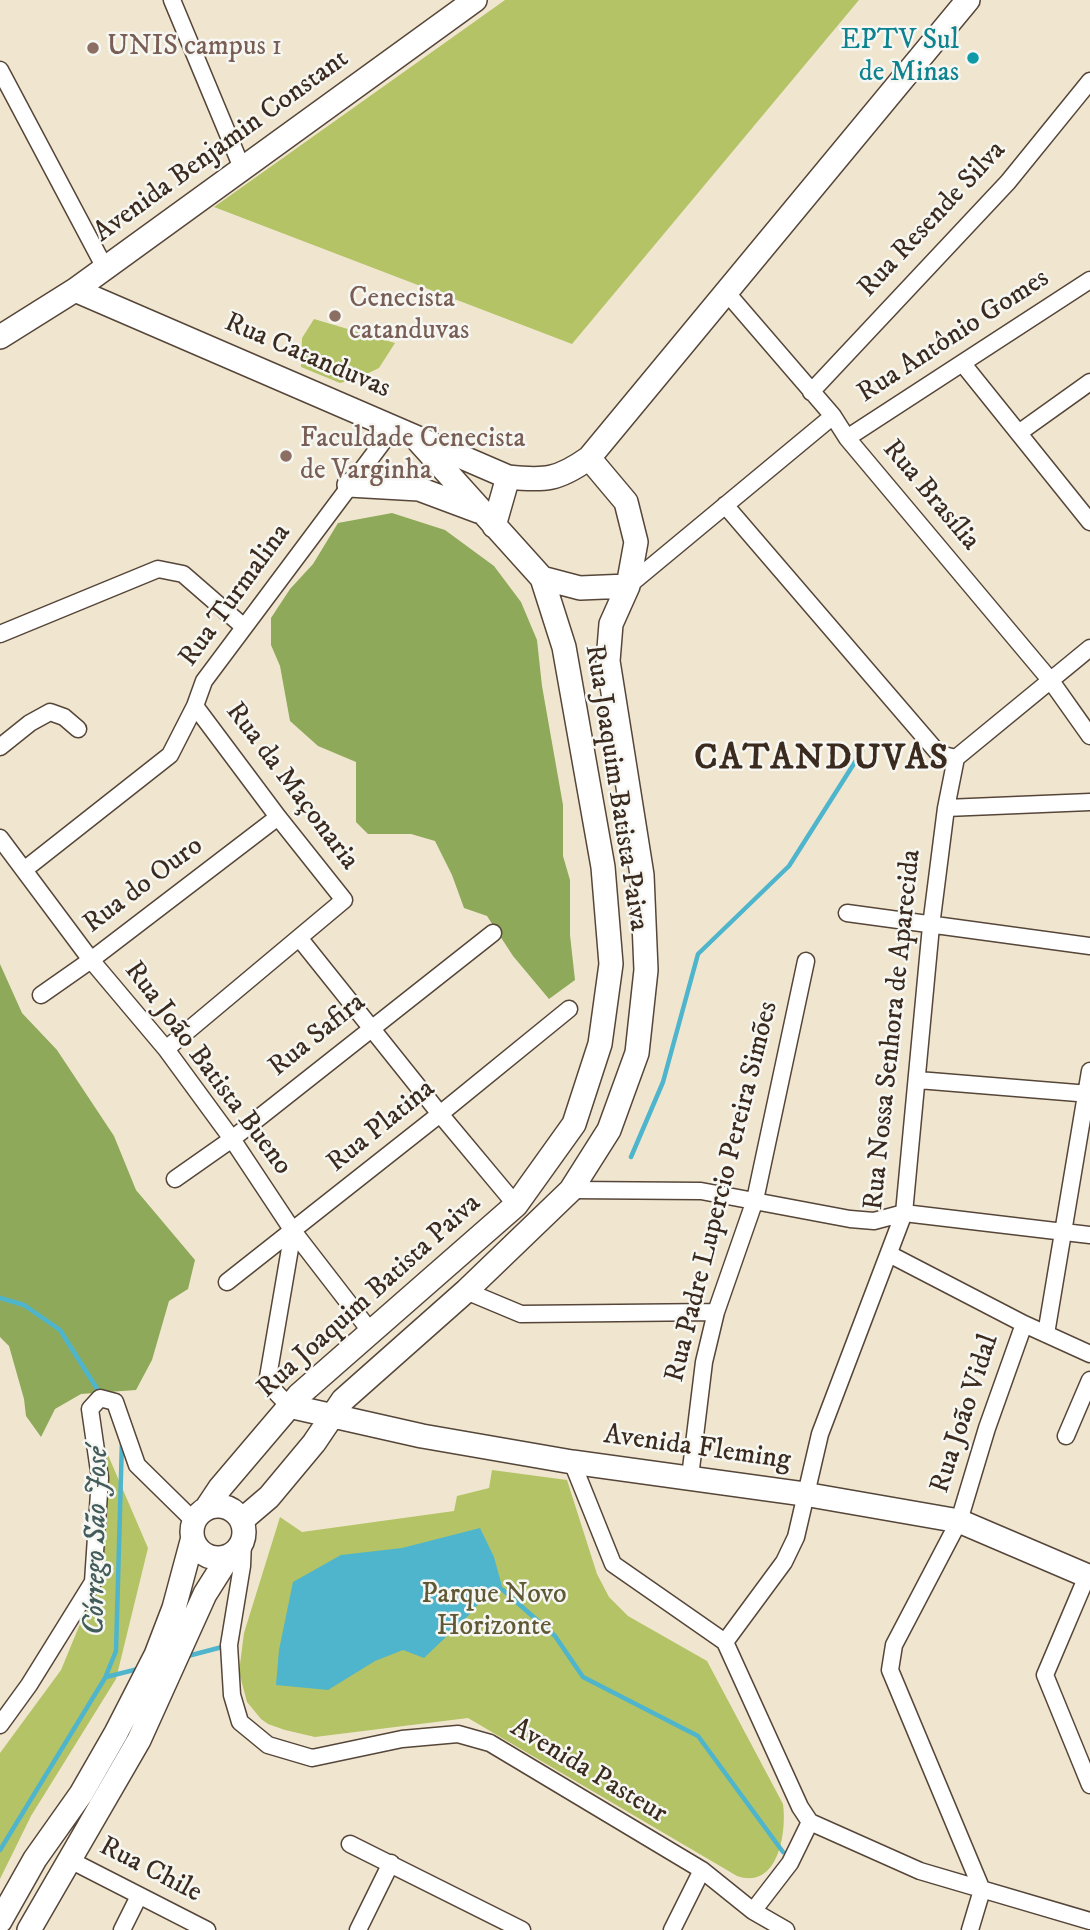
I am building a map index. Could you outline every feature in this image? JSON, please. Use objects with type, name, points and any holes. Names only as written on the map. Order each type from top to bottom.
[{"type":"main road","name":"Avenida Benjamin Constant","points":[[0,337],[75,290],[475,0]]},
{"type":"main road","name":"Rua Catanduvas","points":[[75,290],[508,477],[539,481],[568,473],[589,458],[968,0]]},
{"type":"main road","name":"Rua Joaquim Batista Paiva","points":[[0,1921],[35,1859],[81,1794],[156,1655],[174,1608],[198,1523],[220,1488],[289,1405],[516,1205],[574,1124],[600,1044],[611,964],[603,867],[564,647],[542,578],[415,437]]},
{"type":"main road","name":"Rua Joaquim Batista Paiva","points":[[29,1930],[139,1740],[205,1594],[238,1539],[314,1443],[343,1400],[466,1291],[570,1190],[609,1130],[637,1053],[646,970],[642,875],[607,661],[611,624],[628,586],[636,542],[626,502],[589,458]]},
{"type":"main road","points":[[349,485],[419,489],[488,519],[508,477]]},
{"type":"main road","points":[[542,578],[580,588],[628,586]]},
{"type":"main road","name":"Avenida Fleming","points":[[289,1405],[422,1436],[572,1462],[804,1494],[959,1521],[1089,1576]]},
{"type":"main road","points":[[228,1506],[238,1539],[207,1557],[198,1523],[228,1506]]},
{"type":"street","points":[[172,0],[243,168]]},
{"type":"street","points":[[0,70],[105,268]]},
{"type":"street","name":"Rua Resende Silva","points":[[811,392],[1008,182],[1090,81]]},
{"type":"street","name":"Rua Antônio Gomes","points":[[847,438],[1090,280]]},
{"type":"street","name":"Rua Brasília","points":[[727,293],[833,416],[847,438],[1051,681],[1090,736]]},
{"type":"street","points":[[964,364],[1090,522]]},
{"type":"street","points":[[1020,432],[1090,382]]},
{"type":"street","points":[[628,586],[833,416]]},
{"type":"street","name":"Rua Turmalina","points":[[24,870],[170,755],[195,706],[204,681],[394,427]]},
{"type":"street","points":[[725,505],[939,754],[956,758],[1090,648]]},
{"type":"street","points":[[0,634],[158,569],[183,574],[244,627]]},
{"type":"street","name":"Rua da Maçonaria","points":[[195,706],[344,900],[300,939]]},
{"type":"street","points":[[0,747],[30,723],[50,712],[64,717],[78,729]]},
{"type":"street","name":"Rua Nossa Senhora de Aparecida","points":[[725,1642],[784,1562],[796,1537],[820,1434],[904,1213],[931,926],[946,808],[956,758]]},
{"type":"street","points":[[946,808],[1090,802]]},
{"type":"street","name":"Rua do Ouro","points":[[41,995],[278,817]]},
{"type":"street","name":"Rua João Batista Bueno","points":[[0,838],[91,960],[166,1049],[232,1139],[293,1231],[371,1332]]},
{"type":"street","points":[[847,913],[1090,946]]},
{"type":"street","name":"Rua Safira","points":[[175,1179],[232,1139],[493,933]]},
{"type":"street","points":[[166,1049],[300,939],[516,1205]]},
{"type":"street","name":"Rua Padre Lupercio Pereira Simões","points":[[690,1477],[704,1362],[716,1312],[755,1200],[806,961]]},
{"type":"street","name":"Rua Platina","points":[[226,1282],[569,1009]]},
{"type":"street","points":[[1046,1334],[1090,1072]]},
{"type":"street","points":[[918,1080],[1088,1094]]},
{"type":"street","points":[[570,1190],[701,1191],[850,1219],[874,1221],[904,1213],[1090,1235]]},
{"type":"street","points":[[289,1405],[267,1383],[293,1231]]},
{"type":"street","points":[[889,1254],[1024,1324],[1090,1354]]},
{"type":"street","points":[[466,1291],[522,1314],[716,1312]]},
{"type":"street","name":"Rua João Vidal","points":[[982,1890],[890,1670],[894,1645],[959,1521],[987,1428],[1024,1324]]},
{"type":"street","points":[[1066,1436],[1090,1380]]},
{"type":"street","points":[[0,1725],[29,1685],[93,1582],[100,1478],[90,1409],[100,1398],[115,1402],[137,1465],[198,1523]]},
{"type":"street","points":[[572,1462],[613,1564],[725,1642],[800,1807],[810,1822],[920,1871],[1090,1921]]},
{"type":"street","name":"Avenida Pasteur","points":[[238,1539],[242,1566],[229,1645],[232,1695],[240,1722],[268,1745],[312,1758],[401,1739],[458,1734],[490,1743],[702,1870],[753,1911],[786,1930]]},
{"type":"street","points":[[1089,1576],[1045,1675],[1090,1785]]},
{"type":"street","points":[[753,1911],[790,1863],[810,1822]]},
{"type":"street","points":[[350,1844],[522,1930]]},
{"type":"street","name":"Rua Chile","points":[[68,1859],[207,1930]]},
{"type":"street","points":[[358,1930],[391,1863]]},
{"type":"street","points":[[672,1930],[702,1870]]},
{"type":"street","points":[[970,1930],[982,1890]]},
{"type":"street","points":[[122,1930],[139,1896]]},
{"type":"green space","points":[[505,0],[859,0],[572,344],[214,207]]},
{"type":"green space","points":[[314,319],[395,343],[379,368],[340,383],[301,367],[302,338]]},
{"type":"green space","points":[[392,513],[445,530],[494,566],[521,602],[537,640],[542,686],[563,805],[563,856],[570,880],[570,935],[575,980],[549,999],[513,956],[487,916],[464,908],[435,841],[411,834],[368,834],[356,822],[356,762],[318,746],[290,721],[280,666],[271,645],[271,618],[290,589],[313,564],[338,523]]},
{"type":"green space","points":[[0,964],[22,1013],[57,1050],[114,1136],[136,1190],[195,1260],[188,1289],[169,1301],[152,1360],[136,1390],[81,1394],[55,1409],[41,1437],[26,1416],[9,1346],[0,1337]]},
{"type":"green space","points":[[105,1448],[148,1548],[116,1679],[31,1816],[0,1879],[0,1753],[61,1670],[101,1573]]},
{"type":"green space","name":"Parque Novo Horizonte","points":[[492,1470],[567,1480],[597,1574],[609,1597],[628,1616],[707,1661],[783,1804],[781,1843],[771,1867],[762,1875],[751,1878],[737,1876],[468,1718],[315,1737],[268,1724],[247,1702],[239,1672],[244,1633],[280,1517],[302,1532],[454,1511],[457,1496],[489,1488]]},
{"type":"water","points":[[480,1528],[494,1557],[503,1590],[486,1595],[424,1658],[403,1650],[375,1661],[328,1690],[276,1685],[279,1650],[293,1582],[341,1555],[402,1548]]},
{"type":"waterway","points":[[631,1157],[663,1082],[698,954],[789,866],[862,751]]},
{"type":"waterway","name":"Córrego São José","points":[[0,1298],[24,1305],[60,1330],[101,1395]]},
{"type":"waterway","name":"Córrego São José","points":[[0,1850],[105,1678],[116,1651],[122,1440]]},
{"type":"waterway","points":[[503,1590],[555,1636],[583,1677],[698,1736],[783,1852]]},
{"type":"waterway","points":[[184,1657],[226,1646]]},
{"type":"waterway","points":[[106,1677],[142,1668]]},
{"type":"place","name":"UNIS campus 1","points":[[93,48]]},
{"type":"place","name":"EPTV Sul de Minas","points":[[973,58]]},
{"type":"place","name":"Cenecista catanduvas","points":[[335,316]]},
{"type":"place","name":"Faculdade Cenecista de Varginha","points":[[286,456]]},
{"type":"district","name":"CATANDUVAS","points":[[822,761]]}]
